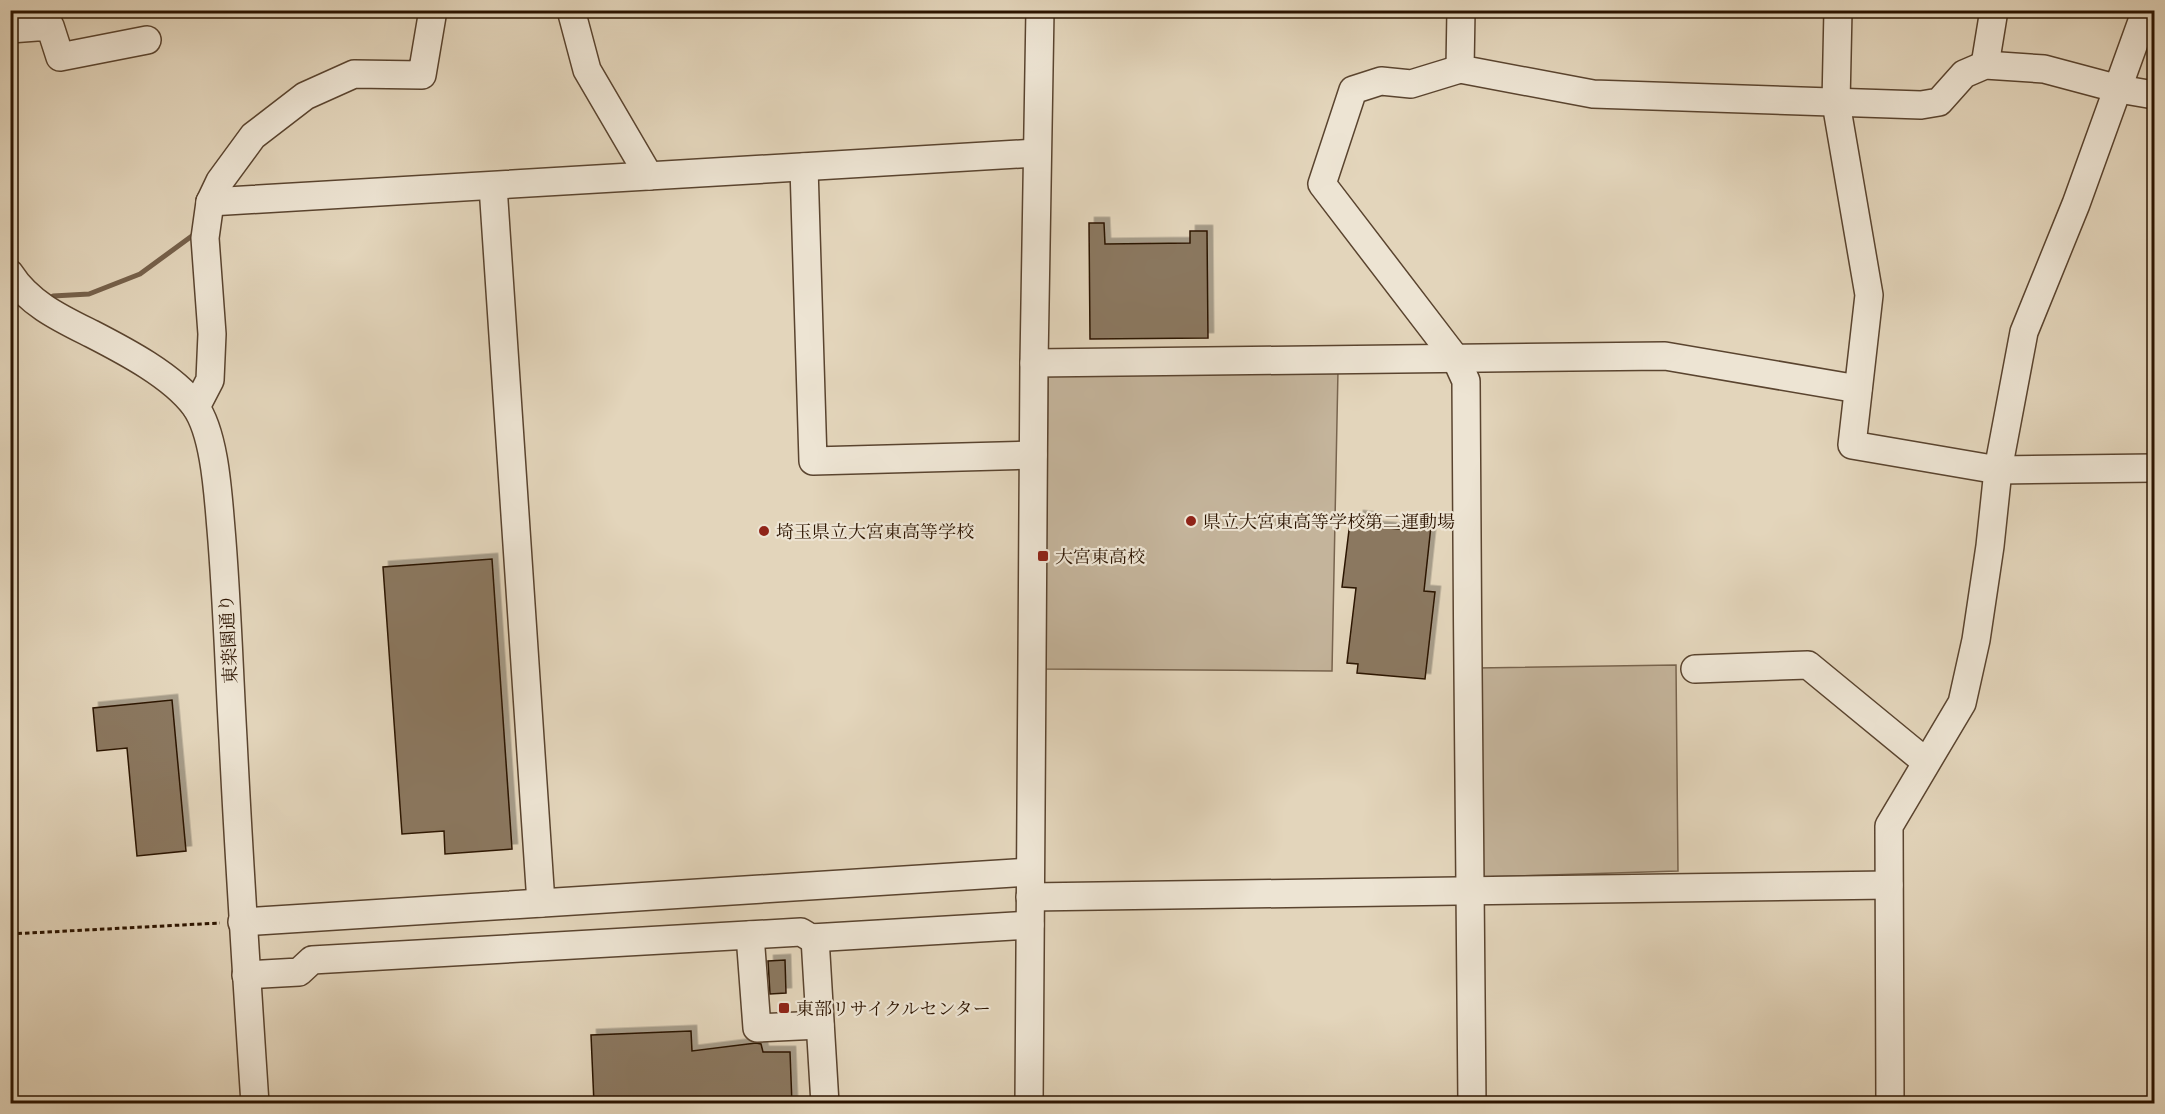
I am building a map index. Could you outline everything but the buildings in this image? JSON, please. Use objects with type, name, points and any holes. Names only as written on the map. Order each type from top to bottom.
[{"type":"street","points":[[196,407],[210,380],[212,334],[205,238],[210,202],[220,181],[253,136],[305,96],[354,74],[422,75],[433,10]]},
{"type":"street","points":[[571,10],[587,70],[649,176]]},
{"type":"street","points":[[1029,1104],[1036,153],[1040,10]]},
{"type":"street","points":[[1460,69],[1461,10]]},
{"type":"street","points":[[1838,10],[1836,103],[1869,295],[1852,446],[1998,470],[2154,468]]},
{"type":"street","points":[[1985,65],[1994,10]]},
{"type":"street","points":[[1890,1104],[1889,826],[1962,703],[1976,640],[1990,546],[1998,470],[2024,332],[2076,204],[2146,10]]},
{"type":"street","points":[[10,29],[51,26],[60,57],[147,40]]},
{"type":"street","points":[[1472,1104],[1468,891],[1469,669],[1466,381],[1456,359],[1322,184],[1353,90],[1381,81],[1411,84],[1460,69],[1593,94],[1921,105],[1939,102],[1964,74],[1985,65],[2044,69],[2119,88],[2154,94]]},
{"type":"street","points":[[210,202],[1036,153]]},
{"type":"street","points":[[804,166],[813,462],[1033,455]]},
{"type":"street","points":[[493,186],[541,903]]},
{"type":"street","name":"東楽園通り","points":[[13,281],[34,301],[151,368],[175,386],[196,407],[209,440],[218,488],[224,561],[242,922],[255,1104]]},
{"type":"street","points":[[1034,363],[1665,356],[1858,389]]},
{"type":"street","points":[[1695,669],[1808,665],[1926,762]]},
{"type":"street","points":[[242,922],[541,903],[1030,884],[1468,891],[1889,885]]},
{"type":"street","points":[[246,975],[299,972],[312,960],[801,932],[814,938],[1030,925]]},
{"type":"street","points":[[750,935],[757,1028],[820,1025]]},
{"type":"street","points":[[814,938],[825,1104]]},
{"type":"path","points":[[10,934],[242,922]]},
{"type":"shaded area","name":"県立大宮東高等学校第二運動場","points":[[1338,370],[1332,671],[1045,669],[1048,373]]},
{"type":"shaded area","points":[[1676,665],[1678,871],[1481,877],[1477,668]]},
{"type":"waterway","points":[[53,296],[89,294],[140,274],[196,233]]},
{"type":"place","name":"県立大宮東高等学校第二運動場","points":[[1191,521]]},
{"type":"place","name":"埼玉県立大宮東高等学校","points":[[764,531]]},
{"type":"place","name":"大宮東高校","points":[[1043,556]]},
{"type":"place","name":"東部リサイクルセンター","points":[[784,1008]]}]
